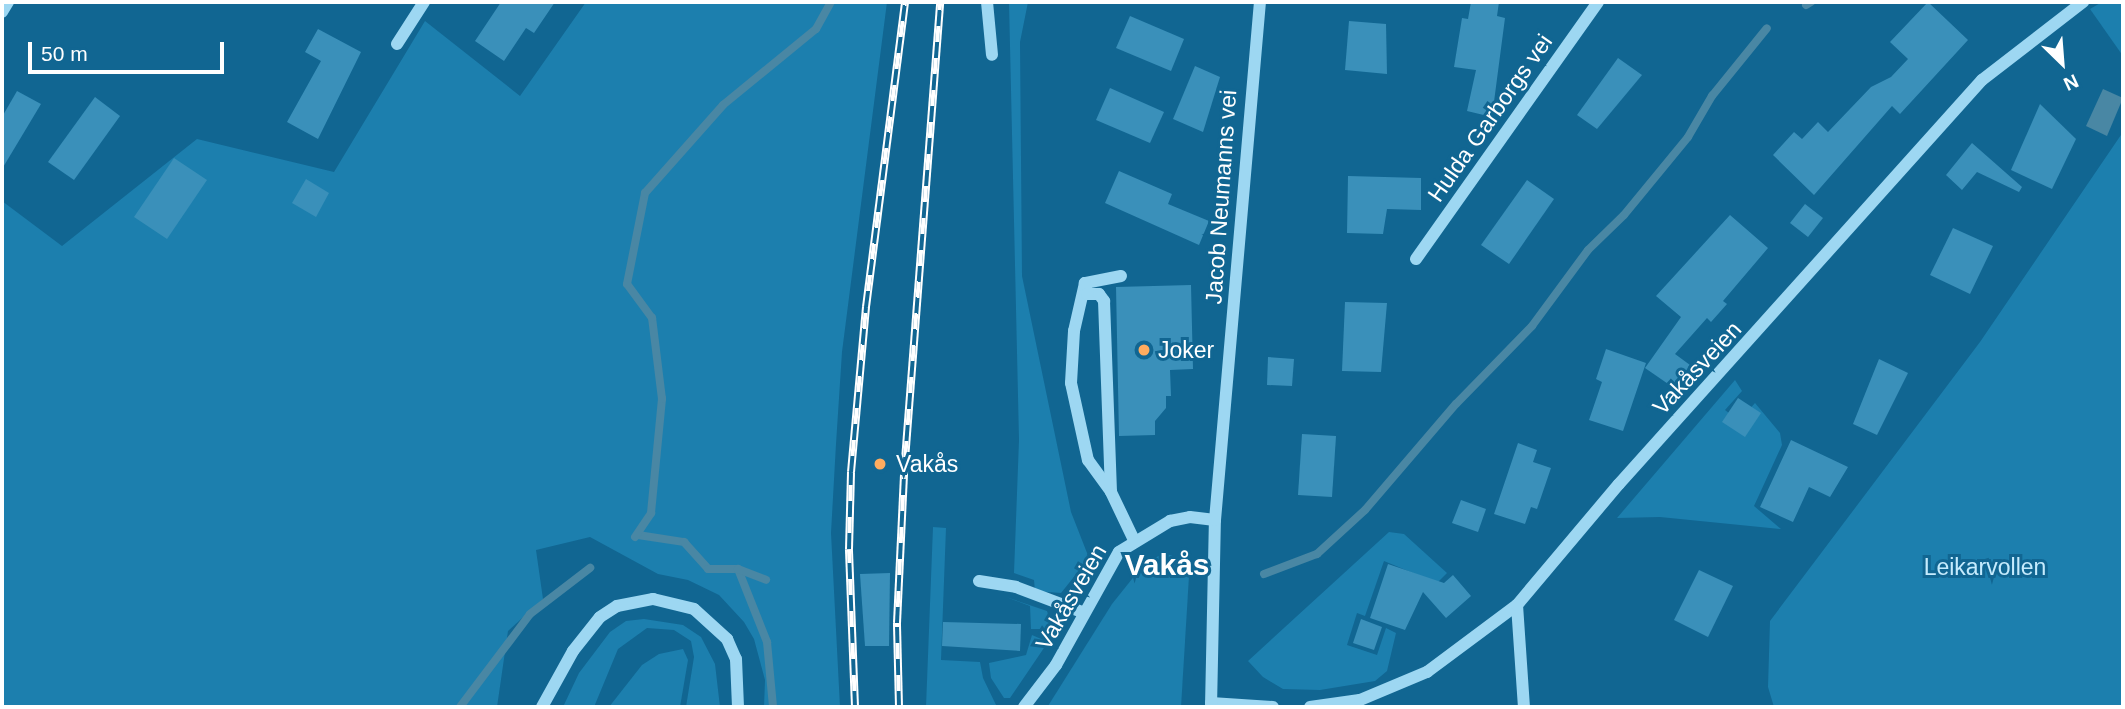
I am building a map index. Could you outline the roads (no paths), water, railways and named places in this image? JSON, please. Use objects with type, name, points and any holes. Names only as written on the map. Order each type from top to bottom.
[{"type":"street","points":[[2,12],[8,2]]},
{"type":"street","points":[[397,44],[424,2]]},
{"type":"street","points":[[987,2],[992,55]]},
{"type":"street","name":"Jacob Neumanns vei","points":[[1215,520],[1260,2]]},
{"type":"street","name":"Hulda Garborgs vei","points":[[1416,259],[1598,2]]},
{"type":"street","name":"Vakåsveien","points":[[1310,707],[1360,699],[1427,672],[1517,605],[1982,80],[2083,2]]},
{"type":"street","points":[[1085,283],[1121,276]]},
{"type":"street","points":[[1085,283],[1073,331],[1071,383],[1088,460],[1111,492],[1134,540]]},
{"type":"street","points":[[1085,283],[1087,294],[1099,294],[1104,301],[1111,492]]},
{"type":"street","name":"Vakåsveien","points":[[1024,707],[1056,665],[1082,612],[1119,552],[1134,540],[1170,521],[1190,517],[1215,520]]},
{"type":"street","points":[[1215,520],[1211,705],[1273,707]]},
{"type":"street","points":[[979,581],[1016,587],[1082,612]]},
{"type":"street","points":[[542,707],[573,651],[600,617],[617,606],[653,599],[694,609],[727,639],[736,659],[738,707]]},
{"type":"street","points":[[1517,605],[1524,707]]},
{"type":"waterway","points":[[635,537],[651,513],[662,399],[652,318],[627,284],[645,193],[723,105],[816,29],[831,2]]},
{"type":"waterway","points":[[1806,5],[1811,2]]},
{"type":"waterway","points":[[1264,574],[1317,554],[1365,510],[1456,404],[1532,326],[1588,250],[1624,215],[1688,137],[1712,96],[1767,28]]},
{"type":"waterway","points":[[638,535],[684,542],[708,569],[738,569],[767,642],[773,707]]},
{"type":"waterway","points":[[460,707],[530,614],[590,568]]},
{"type":"waterway","points":[[738,569],[766,580]]},
{"type":"railway","points":[[855,707],[849,549],[851,472],[866,307],[905,2]]},
{"type":"railway","points":[[899,707],[897,623],[904,473],[940,2]]},
{"type":"place","name":"Joker","points":[[1144,350]]},
{"type":"place","name":"Vakås","points":[[880,464]]},
{"type":"district","name":"Vakås","points":[[1167,565]]},
{"type":"park label","name":"Leikarvollen","points":[[1985,567]]}]
